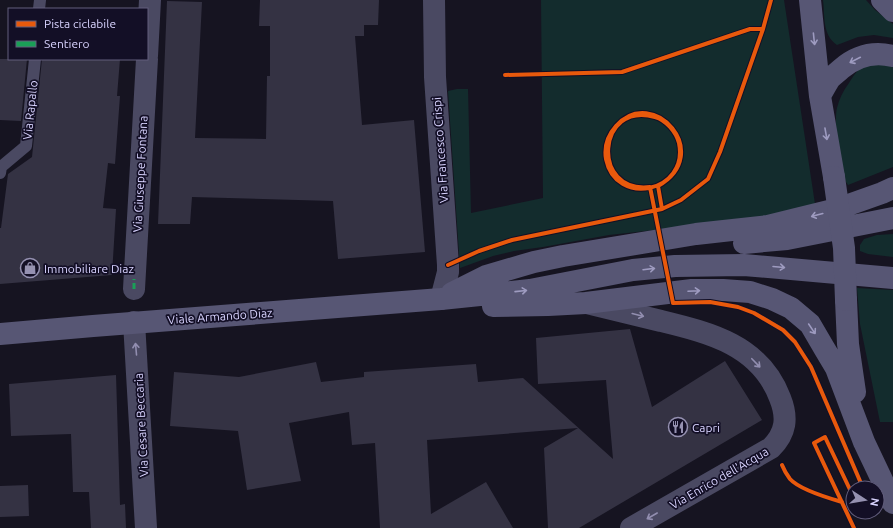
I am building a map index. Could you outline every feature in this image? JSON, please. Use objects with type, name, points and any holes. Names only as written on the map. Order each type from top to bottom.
[{"type":"main road","points":[[810,0],[820,96],[844,248],[847,332],[850,362],[864,442]]},
{"type":"main road","points":[[882,0],[893,11]]},
{"type":"main road","points":[[820,96],[830,78],[847,64],[856,59],[865,55],[874,54],[893,56]]},
{"type":"main road","points":[[441,299],[486,276],[520,266],[563,256],[696,234],[768,226],[788,222],[837,209],[893,188]]},
{"type":"main road","points":[[563,256],[652,252],[787,239],[893,218]]},
{"type":"main road","name":"Viale Armando Diaz","points":[[0,334],[134,322],[441,299],[530,290],[633,270],[690,266],[737,265],[777,267],[893,278]]},
{"type":"main road","points":[[441,299],[468,305],[510,306],[586,303],[692,290],[723,290],[750,292],[779,302],[791,308],[810,324],[836,368],[864,442],[893,503]]},
{"type":"street","name":"Via Giuseppe Fontana","points":[[148,39],[150,0]]},
{"type":"street","name":"Via Francesco Crispi","points":[[434,0],[435,78],[448,265],[448,272],[441,299]]},
{"type":"street","name":"Via Giuseppe Fontana","points":[[134,284],[147,60]]},
{"type":"street","name":"Via Enrico dell'Acqua","points":[[586,303],[698,330],[736,346],[751,357],[763,370],[772,382],[782,405],[784,426],[782,434],[779,440],[771,448],[631,528]]},
{"type":"street","name":"Via Cesare Beccaria","points":[[134,322],[146,528]]},
{"type":"lane","name":"Via Rapallo","points":[[0,173],[1,167],[26,146],[35,60]]},
{"type":"path","points":[[782,465],[791,480],[799,485],[821,495],[842,502]]},
{"type":"path","points":[[839,495],[845,508]]},
{"type":"green space","points":[[541,0],[784,0],[815,204],[783,213],[736,221],[609,235],[514,251],[493,256],[460,268],[448,91],[468,89],[471,213],[543,198]]},
{"type":"green space","points":[[823,0],[866,0],[875,10],[893,24],[893,38],[874,35],[858,37],[837,45],[829,36],[825,25]]},
{"type":"green space","points":[[868,63],[893,66],[893,167],[848,185],[844,179],[838,144],[836,124],[837,108],[845,89],[853,77],[859,69]]},
{"type":"green space","points":[[893,234],[893,257],[868,254],[860,251],[860,245],[864,239],[877,235]]},
{"type":"green space","points":[[857,288],[893,290],[893,422],[880,422],[860,324]]},
{"type":"building","points":[[260,0],[379,0],[378,25],[364,25],[364,36],[355,36],[362,125],[414,120],[425,252],[338,259],[333,201],[192,197],[190,224],[158,224],[167,1],[202,2],[195,138],[266,139],[267,76],[270,76],[270,26],[259,26]]},
{"type":"building","points":[[0,59],[27,60],[21,121],[0,120]]},
{"type":"building","points":[[42,60],[120,60],[117,96],[120,96],[115,164],[108,163],[103,208],[116,209],[112,275],[0,284],[0,228],[8,174],[32,157]]},
{"type":"building","points":[[630,329],[652,407],[725,361],[762,420],[579,528],[548,528],[544,448],[578,428],[427,440],[431,514],[486,482],[513,528],[380,528],[375,443],[352,445],[349,412],[289,423],[301,481],[247,490],[238,431],[170,426],[174,372],[239,377],[316,362],[321,382],[364,377],[364,372],[476,364],[478,382],[523,378],[613,459],[606,380],[538,384],[536,338]]},
{"type":"building","points":[[116,375],[120,505],[125,504],[126,528],[91,528],[89,492],[73,492],[71,434],[11,436],[9,384]]},
{"type":"building","points":[[28,485],[29,516],[0,517],[0,486]]},
{"type":"marked path","points":[[134,279],[134,289]]},
{"type":"cycle path","points":[[448,265],[479,251],[512,240],[662,209],[681,200],[708,179],[720,152],[763,29],[771,0]]},
{"type":"cycle path","points":[[505,75],[622,72],[750,29],[763,29]]},
{"type":"cycle path","points":[[622,121],[631,115],[646,113],[661,118],[672,128],[680,142],[681,157],[674,173],[669,177]]},
{"type":"cycle path","points":[[622,121],[636,115],[655,117],[667,124],[673,131],[679,143],[679,160],[673,173],[669,177]]},
{"type":"cycle path","points":[[620,123],[613,130],[607,141],[606,159],[612,174],[623,184],[636,188],[650,188]]},
{"type":"cycle path","points":[[620,123],[612,134],[608,148],[610,163],[617,177],[631,185],[650,188]]},
{"type":"cycle path","points":[[661,184],[669,177]]},
{"type":"cycle path","points":[[661,184],[669,177]]},
{"type":"cycle path","points":[[661,184],[658,186],[662,209]]},
{"type":"cycle path","points":[[650,188],[661,184]]},
{"type":"cycle path","points":[[650,188],[673,303],[710,302],[738,307],[754,313],[783,330],[795,342],[811,367],[860,480]]},
{"type":"cycle path","points":[[845,480],[825,437],[814,443],[845,509]]},
{"type":"cycle path","points":[[782,465],[790,479],[800,487],[842,502]]},
{"type":"cycle path","points":[[850,520],[854,528]]},
{"type":"place","name":"Immobiliare Diaz","points":[[30,268]]},
{"type":"place","name":"Capri","points":[[678,427]]}]
